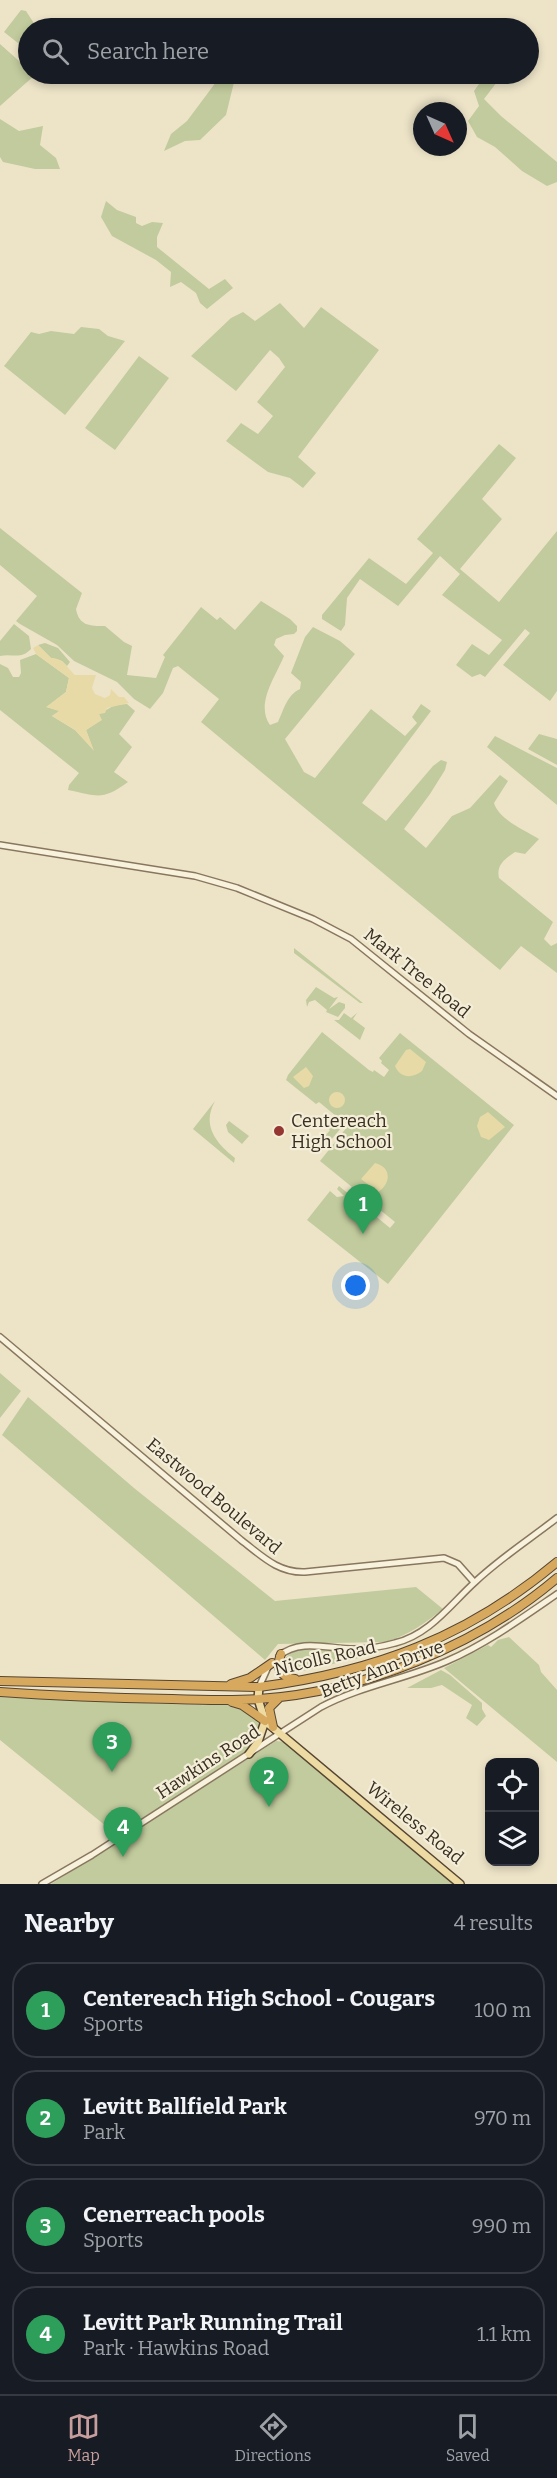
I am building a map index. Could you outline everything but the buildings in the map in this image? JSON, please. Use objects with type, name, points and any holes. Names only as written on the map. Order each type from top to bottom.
[{"type":"highway","name":"Nicolls Road","points":[[0,1681],[259,1687],[306,1680],[404,1654],[444,1637],[507,1600],[557,1562]]},
{"type":"highway","name":"Nicolls Road","points":[[0,1693],[225,1700],[282,1697],[368,1678],[443,1651],[489,1626],[557,1578]]},
{"type":"highway","points":[[281,1654],[278,1666],[282,1674],[288,1678],[306,1680]]},
{"type":"highway","points":[[220,1686],[250,1678],[272,1663]]},
{"type":"highway","points":[[273,1727],[269,1708],[274,1701],[282,1697]]},
{"type":"highway","points":[[225,1700],[242,1705],[265,1721]]},
{"type":"main road","name":"Hawkins Road","points":[[259,1687],[258,1699],[265,1721],[280,1734]]},
{"type":"main road","points":[[249,1754],[258,1742],[265,1721]]},
{"type":"main road","name":"Wireless Road","points":[[280,1734],[466,1884]]},
{"type":"main road","name":"Wireless Road","points":[[344,1786],[459,1884]]},
{"type":"street","name":"Mark Tree Road","points":[[0,845],[195,876],[237,888],[303,915],[351,939],[469,1034],[557,1096]]},
{"type":"street","name":"Eastwood Boulevard","points":[[0,1337],[241,1540],[279,1569],[289,1572],[305,1572],[444,1558],[458,1564],[474,1582]]},
{"type":"street","name":"Hawkins Road","points":[[259,1687],[266,1669],[281,1654],[293,1648],[312,1645],[359,1649],[398,1643],[416,1634],[435,1621],[474,1582],[557,1518]]},
{"type":"street","name":"Betty Ann Drive","points":[[280,1734],[332,1702],[411,1676],[461,1654],[496,1635],[557,1594]]},
{"type":"street","name":"Hawkins Road","points":[[42,1884],[92,1855],[280,1734]]},
{"type":"green space","points":[[21,10],[26,11],[31,18],[18,18],[18,43],[4,32]]},
{"type":"green space","points":[[0,44],[18,60],[18,84],[25,84],[0,106]]},
{"type":"green space","points":[[215,84],[234,84],[226,115],[200,140],[185,141],[164,151],[171,134],[187,121]]},
{"type":"green space","points":[[479,84],[495,84],[484,99],[557,162],[557,182],[547,186],[522,171],[495,147],[477,137],[468,121],[479,106],[474,91]]},
{"type":"green space","points":[[0,119],[19,131],[43,126],[40,145],[56,158],[60,169],[35,169],[3,162],[0,157]]},
{"type":"green space","points":[[106,201],[117,210],[136,217],[136,223],[142,226],[152,222],[163,223],[157,237],[157,247],[209,289],[225,279],[233,288],[207,309],[200,303],[196,293],[181,282],[170,287],[171,272],[156,260],[112,236],[101,217]]},
{"type":"green space","points":[[280,303],[304,328],[321,307],[379,350],[298,457],[316,473],[303,488],[290,478],[268,472],[226,441],[241,423],[258,434],[273,416],[257,402],[285,367],[279,358],[270,350],[236,391],[191,356],[231,318],[243,312],[255,321]]},
{"type":"green space","points":[[81,327],[99,329],[108,336],[125,341],[65,415],[4,366],[31,332],[39,334],[51,331],[74,334]]},
{"type":"green space","points":[[139,356],[169,378],[115,450],[85,428]]},
{"type":"green space","points":[[499,444],[516,458],[482,499],[502,519],[460,569],[499,602],[557,531],[557,691],[550,701],[503,665],[530,633],[525,629],[485,677],[480,674],[472,677],[456,665],[472,644],[489,655],[502,640],[442,595],[460,574],[440,556],[398,606],[360,579],[347,598],[345,625],[341,631],[322,619],[322,615],[369,558],[406,584],[433,553],[417,539]]},
{"type":"green space","points":[[0,528],[82,593],[76,609],[77,615],[83,622],[105,626],[132,646],[127,675],[156,678],[165,657],[163,655],[201,607],[217,620],[220,617],[235,630],[261,601],[290,619],[297,626],[297,631],[276,639],[274,645],[284,656],[266,699],[266,717],[270,725],[278,722],[289,699],[300,689],[301,682],[291,673],[305,637],[313,627],[340,641],[355,654],[285,739],[304,772],[315,778],[371,709],[405,736],[417,723],[412,717],[421,704],[431,711],[362,803],[386,821],[433,766],[441,760],[447,762],[445,770],[430,794],[404,829],[426,848],[452,816],[470,808],[500,775],[508,781],[494,803],[497,809],[501,815],[539,839],[525,854],[515,852],[505,860],[499,869],[499,878],[553,922],[544,939],[551,946],[557,943],[557,973],[521,946],[500,970],[201,722],[219,699],[178,666],[173,668],[163,693],[150,709],[134,699],[117,682],[74,661],[57,645],[16,621],[37,596],[0,565]]},
{"type":"green space","points":[[14,624],[29,636],[31,649],[20,655],[0,656],[0,641]]},
{"type":"green space","points":[[45,643],[58,648],[70,662],[67,666],[62,661],[51,658],[38,645]]},
{"type":"green space","points":[[36,654],[69,678],[66,692],[47,707],[60,711],[52,716],[75,730],[93,749],[86,730],[101,720],[99,714],[115,705],[127,704],[135,711],[119,734],[132,747],[114,772],[128,782],[112,792],[100,795],[68,790],[69,785],[79,773],[0,710],[0,664],[8,668],[13,677],[19,677],[20,660]]},
{"type":"green space","points":[[539,734],[557,739],[557,765],[528,749]]},
{"type":"green space","points":[[495,736],[557,768],[557,805],[487,747]]},
{"type":"green space","points":[[294,948],[363,1003],[294,953]]},
{"type":"green space","points":[[316,987],[334,998],[338,997],[329,1009],[339,1002],[345,1004],[345,1008],[338,1017],[326,1012],[327,1010],[315,1000],[309,1002],[307,1007],[306,1000]]},
{"type":"green space","points":[[344,1013],[351,1018],[357,1013],[353,1019],[365,1028],[360,1040],[334,1020],[339,1020]]},
{"type":"green space","points":[[322,1032],[369,1070],[373,1072],[374,1070],[384,1077],[389,1070],[379,1058],[400,1033],[514,1125],[388,1284],[307,1220],[330,1191],[337,1197],[344,1196],[337,1189],[339,1186],[390,1228],[395,1222],[320,1161],[355,1117],[352,1115],[320,1153],[314,1150],[330,1130],[318,1121],[321,1117],[335,1129],[342,1121],[286,1080]]},
{"type":"green space","points":[[215,1101],[211,1110],[210,1126],[222,1147],[235,1158],[234,1163],[193,1129]]},
{"type":"green space","points":[[229,1121],[249,1136],[242,1144],[228,1132],[226,1125]]},
{"type":"green space","points":[[0,1373],[21,1391],[0,1418]]},
{"type":"green space","points":[[28,1397],[134,1488],[275,1601],[416,1587],[443,1609],[409,1633],[385,1642],[278,1644],[265,1660],[2,1435]]},
{"type":"green space","points":[[509,1637],[539,1665],[541,1672],[557,1690],[557,1762],[444,1668],[488,1645],[491,1647],[498,1640]]},
{"type":"green space","points":[[303,1649],[376,1654],[298,1672],[283,1667],[287,1657]]},
{"type":"green space","points":[[441,1670],[482,1703],[486,1716],[477,1726],[466,1718],[472,1705],[442,1685],[431,1688],[407,1688]]},
{"type":"green space","points":[[0,1697],[199,1705],[232,1704],[242,1707],[257,1718],[261,1722],[264,1734],[263,1740],[117,1835],[0,1740]]},
{"type":"green space","points":[[276,1741],[285,1742],[457,1884],[51,1884]]},
{"type":"sand","points":[[38,645],[51,658],[62,662],[75,675],[96,675],[92,688],[95,694],[105,698],[110,695],[111,689],[129,703],[107,708],[105,713],[99,714],[102,720],[86,730],[94,751],[75,730],[52,716],[59,711],[46,707],[66,692],[69,678],[36,654],[33,648]]},
{"type":"sand","points":[[410,1049],[426,1062],[422,1071],[407,1076],[400,1073],[395,1066],[406,1050]]},
{"type":"sand","points":[[306,1067],[313,1076],[309,1086],[304,1088],[293,1077]]},
{"type":"sand","points":[[334,1092],[340,1092],[345,1100],[343,1106],[334,1108],[329,1103],[329,1097]]},
{"type":"sand","points":[[488,1112],[505,1127],[489,1140],[481,1137],[477,1126],[480,1117]]},
{"type":"sand","points":[[375,1163],[384,1168],[388,1176],[385,1185],[378,1192],[361,1179]]},
{"type":"place","name":"Centereach High School","points":[[279,1131]]},
{"type":"place","name":"Centereach High School - Cougars","points":[[363,1234]]},
{"type":"place","name":"Cenerreach pools","points":[[112,1772]]},
{"type":"place","name":"Levitt Ballfield Park","points":[[269,1807]]},
{"type":"place","name":"Levitt Park Running Trail","points":[[123,1857]]}]
